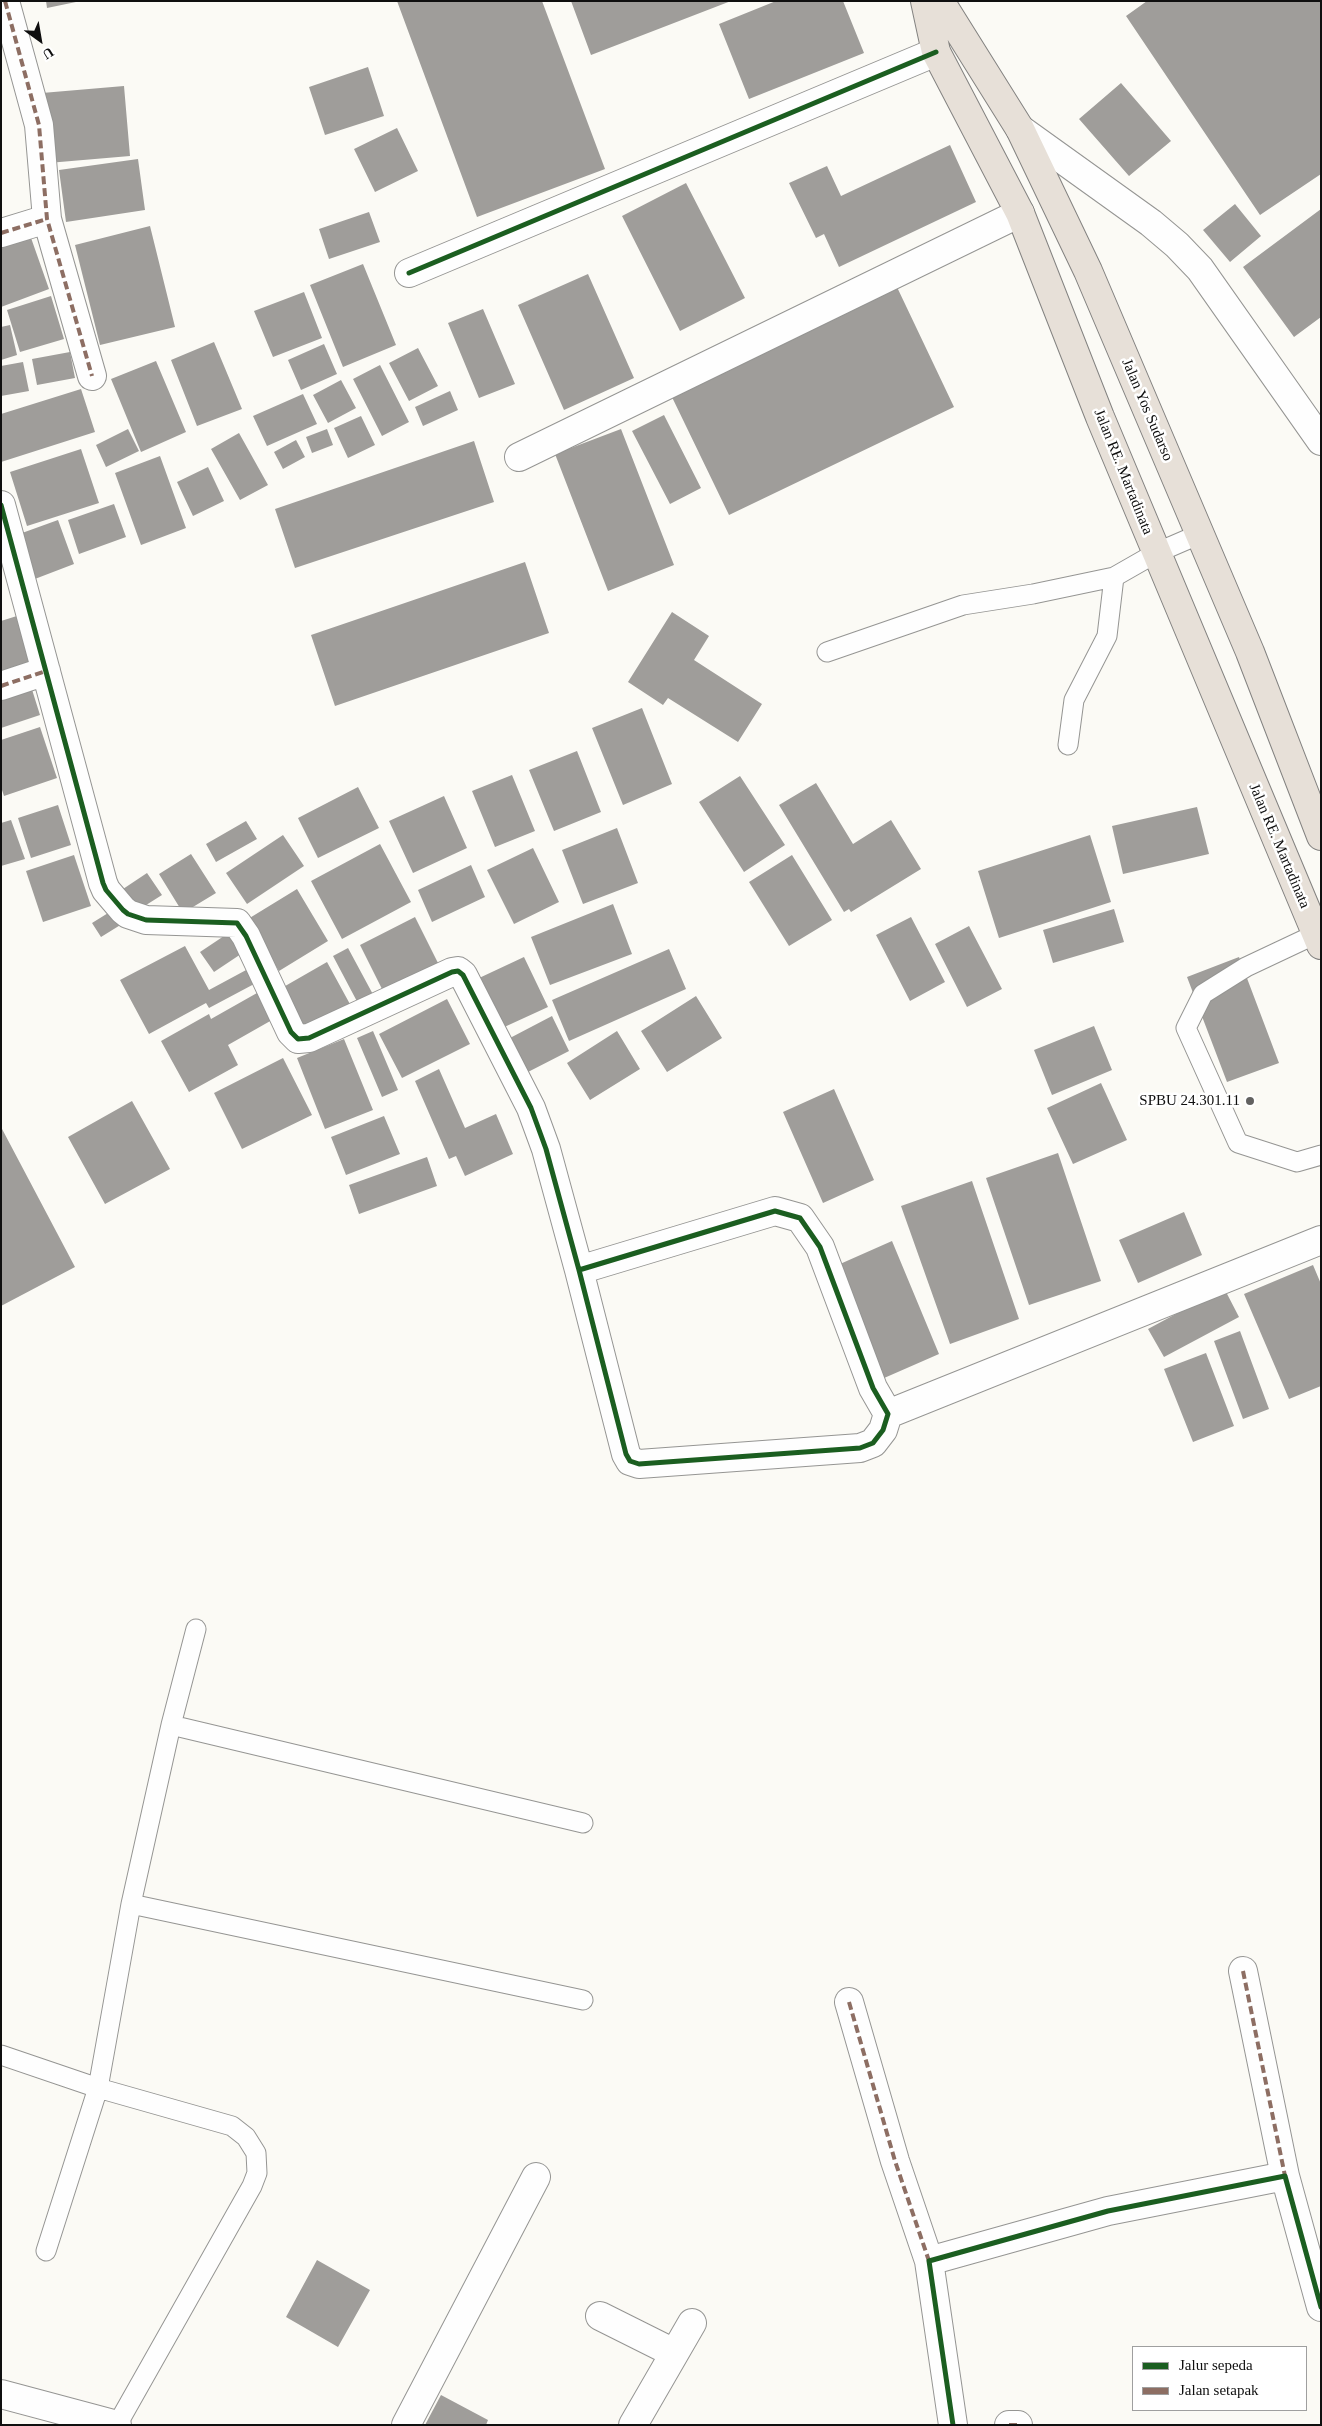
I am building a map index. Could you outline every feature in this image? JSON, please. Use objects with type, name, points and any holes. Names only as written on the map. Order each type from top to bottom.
[{"type":"highway","name":"Jalan RE. Martadinata","points":[[925,1],[936,52],[1020,213],[1100,417],[1318,939]]},
{"type":"highway","name":"Jalan Yos Sudarso","points":[[940,1],[1020,129],[1088,271],[1250,652],[1321,836]]},
{"type":"street","points":[[6,1],[39,125],[47,219],[92,376]]},
{"type":"street","points":[[409,273],[936,52]]},
{"type":"street","points":[[1020,129],[1144,218],[1178,245],[1200,269],[1321,441]]},
{"type":"street","points":[[519,456],[1020,213]]},
{"type":"street","points":[[1,233],[47,219]]},
{"type":"street","points":[[1,505],[106,890],[128,914],[146,920],[237,923],[246,936],[294,1037],[298,1039],[309,1038],[452,972],[458,971],[463,975],[531,1108],[546,1149],[626,1454],[630,1461],[639,1464],[860,1448],[874,1442],[883,1430],[888,1414],[873,1388],[820,1247],[800,1218],[775,1211],[579,1270]]},
{"type":"street","points":[[1,686],[46,671]]},
{"type":"street","points":[[888,1414],[1321,1240]]},
{"type":"street","points":[[1243,1971],[1285,2176],[1321,2307]]},
{"type":"street","points":[[849,2002],[895,2161],[929,2261],[953,2425]]},
{"type":"street","points":[[929,2261],[1108,2211],[1285,2176]]},
{"type":"street","points":[[406,2425],[536,2177]]},
{"type":"street","points":[[600,2316],[674,2353]]},
{"type":"street","points":[[634,2425],[692,2323]]},
{"type":"street","points":[[1,2394],[117,2425]]},
{"type":"street","points":[[1009,2425],[1018,2425]]},
{"type":"lane","points":[[827,652],[963,605],[1033,594],[1114,577],[1156,553],[1200,534]]},
{"type":"lane","points":[[1068,745],[1074,700],[1107,636],[1114,577]]},
{"type":"lane","points":[[1318,939],[1246,967],[1203,994],[1186,1028],[1238,1143],[1297,1162],[1321,1155]]},
{"type":"lane","points":[[46,2251],[98,2088],[132,1904],[171,1725],[196,1629]]},
{"type":"lane","points":[[171,1725],[583,1823]]},
{"type":"lane","points":[[132,1904],[583,2000]]},
{"type":"lane","points":[[1,2055],[98,2088],[232,2126],[246,2137],[256,2153],[257,2173],[252,2186],[117,2425]]},
{"type":"building","points":[[46,1],[76,1],[76,2],[47,8]]},
{"type":"building","points":[[397,1],[542,1],[605,169],[477,217]]},
{"type":"building","points":[[571,1],[731,1],[591,55]]},
{"type":"building","points":[[776,1],[843,1],[864,53],[749,99],[719,24]]},
{"type":"building","points":[[1147,1],[1321,1],[1321,174],[1260,215],[1126,16]]},
{"type":"building","points":[[368,67],[384,116],[325,135],[309,87]]},
{"type":"building","points":[[1121,83],[1171,141],[1129,176],[1079,119]]},
{"type":"building","points":[[124,86],[130,156],[48,163],[42,93]]},
{"type":"building","points":[[397,128],[418,171],[375,192],[354,149]]},
{"type":"building","points":[[950,145],[976,202],[839,267],[824,234],[816,238],[789,183],[827,166],[841,196]]},
{"type":"building","points":[[138,159],[145,210],[66,222],[59,170]]},
{"type":"building","points":[[686,183],[745,298],[680,331],[622,216]]},
{"type":"building","points":[[1235,204],[1261,236],[1230,262],[1203,230]]},
{"type":"building","points":[[1321,209],[1321,317],[1294,337],[1243,267]]},
{"type":"building","points":[[369,212],[380,242],[329,259],[319,229]]},
{"type":"building","points":[[150,226],[175,327],[100,345],[75,245]]},
{"type":"building","points":[[30,235],[49,289],[1,307],[1,245]]},
{"type":"building","points":[[363,264],[396,345],[343,367],[310,285]]},
{"type":"building","points":[[588,274],[634,378],[564,410],[518,305]]},
{"type":"building","points":[[896,285],[954,407],[729,515],[670,393]]},
{"type":"building","points":[[304,292],[322,338],[273,357],[254,311]]},
{"type":"building","points":[[51,296],[64,339],[20,352],[7,310]]},
{"type":"building","points":[[483,309],[515,384],[479,398],[448,323]]},
{"type":"building","points":[[10,325],[17,355],[1,360],[1,327]]},
{"type":"building","points":[[214,342],[242,409],[197,426],[171,360]]},
{"type":"building","points":[[324,344],[337,374],[301,390],[288,360]]},
{"type":"building","points":[[418,348],[438,386],[409,401],[389,363]]},
{"type":"building","points":[[70,352],[75,378],[37,385],[32,359]]},
{"type":"building","points":[[156,361],[186,432],[141,452],[111,379]]},
{"type":"building","points":[[23,362],[29,391],[1,396],[1,366]]},
{"type":"building","points":[[380,365],[409,422],[382,436],[353,379]]},
{"type":"building","points":[[341,380],[356,408],[328,423],[313,395]]},
{"type":"building","points":[[81,389],[95,432],[1,462],[1,414]]},
{"type":"building","points":[[450,391],[458,410],[423,426],[415,407]]},
{"type":"building","points":[[303,394],[317,424],[267,446],[253,416]]},
{"type":"building","points":[[664,415],[701,488],[670,504],[632,431]]},
{"type":"building","points":[[361,416],[375,445],[348,458],[334,428]]},
{"type":"building","points":[[128,429],[139,451],[106,467],[96,445]]},
{"type":"building","points":[[327,429],[333,445],[312,453],[306,437]]},
{"type":"building","points":[[621,429],[674,565],[608,591],[555,454]]},
{"type":"building","points":[[239,433],[268,485],[240,500],[211,449]]},
{"type":"building","points":[[296,440],[305,457],[283,469],[274,452]]},
{"type":"building","points":[[474,441],[494,502],[295,568],[275,509]]},
{"type":"building","points":[[81,449],[99,503],[27,526],[10,472]]},
{"type":"building","points":[[160,456],[186,528],[141,545],[115,473]]},
{"type":"building","points":[[208,467],[224,501],[193,516],[177,482]]},
{"type":"building","points":[[114,504],[126,537],[79,554],[68,520]]},
{"type":"building","points":[[58,520],[74,564],[27,582],[11,537]]},
{"type":"building","points":[[525,562],[549,633],[335,706],[311,635]]},
{"type":"building","points":[[672,612],[709,636],[694,660],[762,704],[738,742],[668,698],[663,705],[628,682]]},
{"type":"building","points":[[20,615],[36,667],[1,678],[1,621]]},
{"type":"building","points":[[29,680],[40,715],[1,728],[1,689]]},
{"type":"building","points":[[642,708],[672,784],[623,805],[592,728]]},
{"type":"building","points":[[40,727],[57,778],[4,796],[1,787],[1,740]]},
{"type":"building","points":[[577,751],[601,812],[554,831],[529,770]]},
{"type":"building","points":[[512,775],[535,831],[495,847],[472,791]]},
{"type":"building","points":[[740,776],[785,845],[744,872],[699,802]]},
{"type":"building","points":[[816,783],[853,844],[891,820],[921,869],[851,912],[849,909],[844,912],[779,805]]},
{"type":"building","points":[[358,787],[379,828],[318,858],[298,818]]},
{"type":"building","points":[[444,796],[467,848],[413,873],[389,821]]},
{"type":"building","points":[[58,805],[71,845],[31,858],[18,818]]},
{"type":"building","points":[[1197,807],[1209,854],[1123,874],[1112,826]]},
{"type":"building","points":[[11,820],[25,859],[1,866],[1,823]]},
{"type":"building","points":[[246,821],[257,839],[216,862],[206,844]]},
{"type":"building","points":[[617,828],[638,883],[583,904],[562,850]]},
{"type":"building","points":[[283,835],[304,866],[247,904],[226,873]]},
{"type":"building","points":[[1090,835],[1111,902],[999,938],[978,871]]},
{"type":"building","points":[[380,844],[411,902],[342,939],[311,881]]},
{"type":"building","points":[[533,848],[559,902],[514,924],[487,870]]},
{"type":"building","points":[[191,854],[216,893],[183,913],[159,874]]},
{"type":"building","points":[[74,855],[91,906],[43,922],[26,871]]},
{"type":"building","points":[[792,855],[832,920],[789,946],[749,882]]},
{"type":"building","points":[[471,865],[485,897],[432,922],[418,890]]},
{"type":"building","points":[[147,873],[162,895],[135,912],[120,891]]},
{"type":"building","points":[[297,889],[328,941],[279,971],[248,919]]},
{"type":"building","points":[[613,904],[632,954],[550,985],[531,937]]},
{"type":"building","points":[[1114,909],[1124,942],[1053,963],[1043,930]]},
{"type":"building","points":[[113,910],[122,924],[101,937],[92,923]]},
{"type":"building","points":[[415,917],[441,969],[386,997],[360,945]]},
{"type":"building","points":[[911,917],[945,982],[910,1001],[876,935]]},
{"type":"building","points":[[969,926],[1002,989],[967,1007],[935,944]]},
{"type":"building","points":[[230,932],[244,952],[214,972],[200,952]]},
{"type":"building","points":[[185,946],[209,990],[248,969],[256,983],[209,1008],[206,1003],[149,1034],[120,980]]},
{"type":"building","points":[[348,948],[376,1000],[361,1009],[333,956]]},
{"type":"building","points":[[669,949],[686,989],[569,1041],[552,1000]]},
{"type":"building","points":[[524,957],[548,1007],[500,1029],[477,979]]},
{"type":"building","points":[[1239,957],[1279,1063],[1227,1082],[1187,977]]},
{"type":"building","points":[[327,962],[351,1006],[304,1032],[280,989]]},
{"type":"building","points":[[257,993],[272,1020],[228,1045],[238,1065],[189,1092],[161,1041],[209,1014],[211,1019]]},
{"type":"building","points":[[696,996],[722,1038],[667,1072],[641,1031]]},
{"type":"building","points":[[447,999],[470,1044],[402,1078],[379,1034]]},
{"type":"building","points":[[552,1016],[569,1051],[528,1072],[510,1038]]},
{"type":"building","points":[[1094,1026],[1112,1070],[1052,1095],[1034,1050]]},
{"type":"building","points":[[373,1031],[398,1090],[382,1097],[357,1038]]},
{"type":"building","points":[[617,1031],[640,1069],[590,1100],[567,1063]]},
{"type":"building","points":[[344,1039],[373,1110],[325,1129],[297,1058]]},
{"type":"building","points":[[283,1058],[312,1115],[242,1149],[214,1093]]},
{"type":"building","points":[[439,1069],[465,1128],[496,1114],[513,1154],[465,1176],[456,1156],[449,1159],[415,1081]]},
{"type":"building","points":[[1101,1083],[1127,1140],[1073,1164],[1047,1108]]},
{"type":"building","points":[[834,1089],[874,1180],[823,1203],[783,1112]]},
{"type":"building","points":[[132,1101],[170,1169],[105,1204],[68,1137]]},
{"type":"building","points":[[384,1116],[400,1154],[346,1175],[331,1137]]},
{"type":"building","points":[[1,1127],[75,1267],[1,1306]]},
{"type":"building","points":[[1058,1153],[1101,1281],[1029,1305],[986,1178]]},
{"type":"building","points":[[427,1157],[437,1186],[359,1214],[349,1185]]},
{"type":"building","points":[[972,1181],[1019,1319],[950,1344],[901,1206]]},
{"type":"building","points":[[1184,1212],[1202,1255],[1138,1283],[1119,1240]]},
{"type":"building","points":[[892,1241],[939,1354],[875,1382],[831,1268]]},
{"type":"building","points":[[1313,1265],[1321,1284],[1321,1386],[1289,1399],[1244,1294]]},
{"type":"building","points":[[1224,1288],[1239,1317],[1164,1357],[1148,1329]]},
{"type":"building","points":[[1240,1331],[1269,1409],[1243,1419],[1214,1341]]},
{"type":"building","points":[[1206,1353],[1234,1426],[1193,1442],[1164,1369]]},
{"type":"building","points":[[317,2260],[370,2290],[338,2347],[286,2317]]},
{"type":"building","points":[[441,2395],[488,2420],[486,2425],[425,2425]]},
{"type":"marked path","points":[[5,1],[39,125],[47,219],[92,376]]},
{"type":"marked path","points":[[1,233],[47,219]]},
{"type":"marked path","points":[[1,686],[46,671]]},
{"type":"marked path","points":[[1243,1971],[1285,2176]]},
{"type":"marked path","points":[[849,2002],[895,2161],[929,2261]]},
{"type":"marked path","points":[[1009,2425],[1018,2425]]},
{"type":"cycle path","points":[[409,273],[936,52]]},
{"type":"cycle path","points":[[1,505],[103,883],[106,890],[123,910],[128,914],[146,920],[237,923],[246,936],[291,1032],[298,1039],[309,1038],[452,972],[458,971],[463,975],[531,1108],[546,1149],[626,1454],[630,1461],[639,1464],[860,1448],[873,1443],[883,1430],[888,1414],[873,1388],[820,1247],[800,1218],[775,1211],[579,1270]]},
{"type":"cycle path","points":[[953,2425],[929,2261],[1108,2211],[1285,2176],[1321,2307]]},
{"type":"place","name":"SPBU 24.301.11","points":[[1250,1101]]}]
